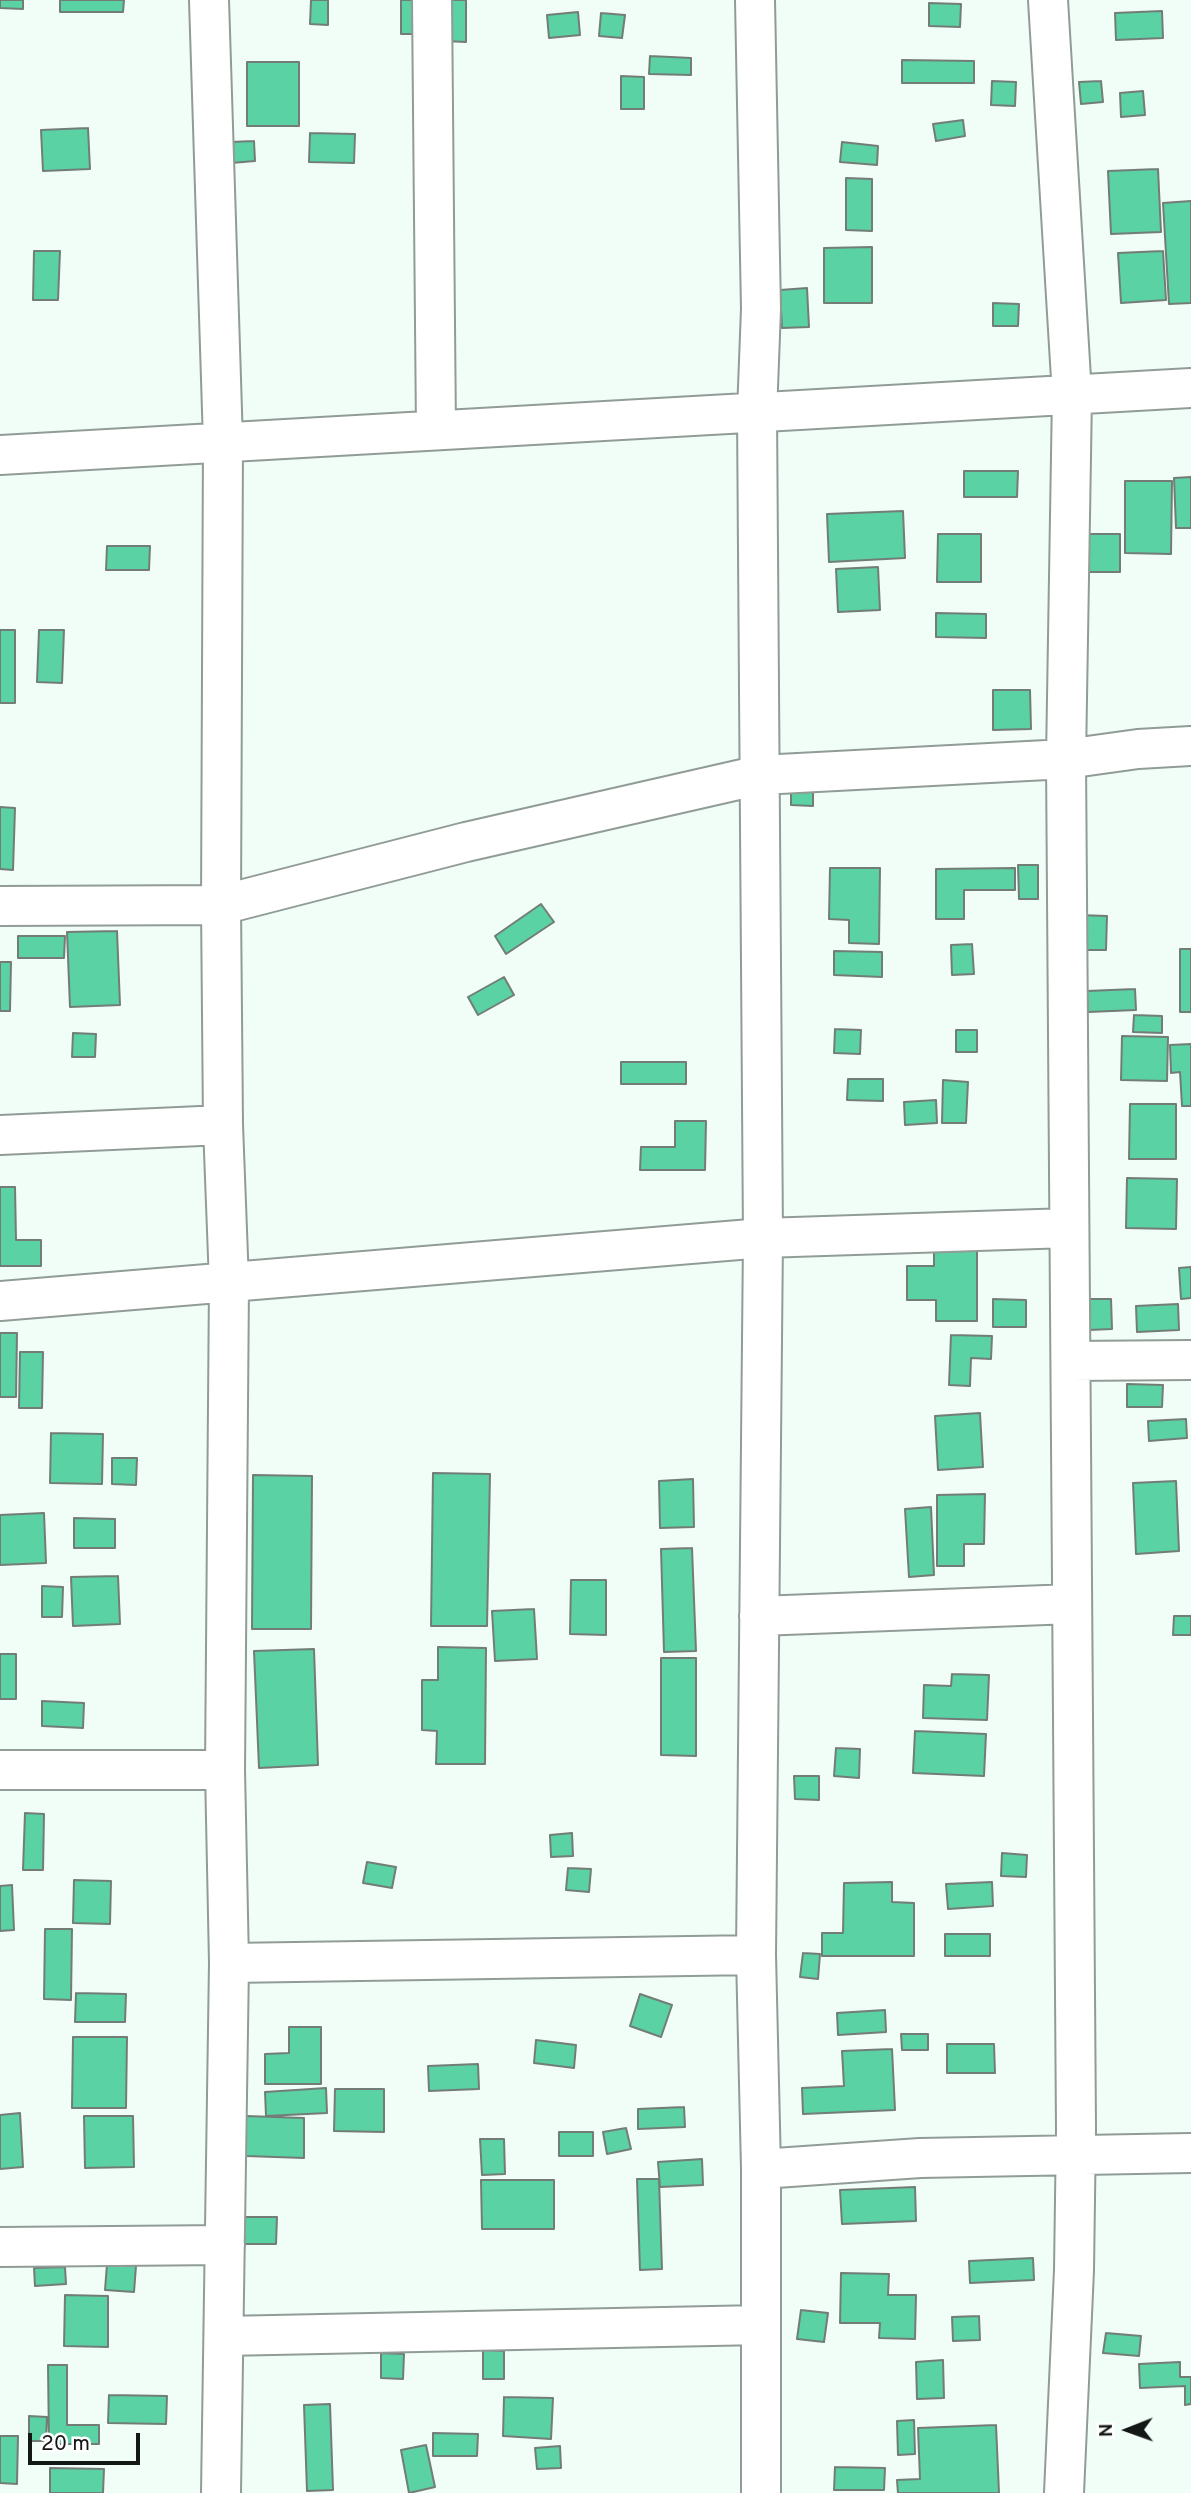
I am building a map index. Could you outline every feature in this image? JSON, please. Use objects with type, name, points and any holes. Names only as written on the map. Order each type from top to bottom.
[{"type":"street","points":[[209,0],[223,442],[221,905],[223,1125],[229,1283],[225,1770],[229,1963],[221,2493]]},
{"type":"street","points":[[432,0],[436,430]]},
{"type":"street","points":[[755,0],[761,309],[757,413],[763,1238],[756,1955],[761,2169],[761,2493]]},
{"type":"street","points":[[1048,0],[1072,395],[1066,759],[1076,2155],[1064,2493]]},
{"type":"street","points":[[0,455],[1191,388]]},
{"type":"street","points":[[0,906],[221,905],[466,842],[760,775],[1066,759],[1138,749],[1191,746]]},
{"type":"street","points":[[0,1135],[223,1125]]},
{"type":"street","points":[[0,1301],[763,1238],[1069,1228]]},
{"type":"street","points":[[1070,1361],[1191,1360]]},
{"type":"street","points":[[759,1616],[1072,1604]]},
{"type":"street","points":[[0,1770],[225,1770]]},
{"type":"street","points":[[229,1963],[756,1955]]},
{"type":"street","points":[[761,2169],[920,2158],[1191,2153]]},
{"type":"street","points":[[0,2247],[225,2245]]},
{"type":"street","points":[[224,2336],[761,2325]]},
{"type":"building","points":[[0,0],[23,0],[23,9],[0,8]]},
{"type":"building","points":[[60,0],[124,0],[123,12],[60,12]]},
{"type":"building","points":[[311,0],[328,0],[328,25],[310,24]]},
{"type":"building","points":[[401,0],[441,0],[441,34],[401,34]]},
{"type":"building","points":[[445,0],[466,0],[466,42],[444,41]]},
{"type":"building","points":[[929,3],[961,4],[960,27],[929,26]]},
{"type":"building","points":[[1162,11],[1163,38],[1116,40],[1115,13]]},
{"type":"building","points":[[578,12],[580,35],[549,38],[547,15]]},
{"type":"building","points":[[601,13],[625,15],[622,38],[599,36]]},
{"type":"building","points":[[650,56],[691,58],[691,75],[649,74]]},
{"type":"building","points":[[902,60],[974,61],[974,83],[902,83]]},
{"type":"building","points":[[247,62],[299,62],[299,126],[247,126]]},
{"type":"building","points":[[621,76],[644,77],[644,109],[621,109]]},
{"type":"building","points":[[992,81],[1016,82],[1015,106],[991,105]]},
{"type":"building","points":[[1101,81],[1103,102],[1081,104],[1079,82]]},
{"type":"building","points":[[1143,91],[1145,115],[1121,117],[1120,93]]},
{"type":"building","points":[[963,120],[965,136],[936,141],[933,124]]},
{"type":"building","points":[[88,128],[90,169],[43,171],[41,130]]},
{"type":"building","points":[[310,133],[355,134],[354,163],[309,162]]},
{"type":"building","points":[[254,141],[255,161],[231,163],[231,142]]},
{"type":"building","points":[[842,142],[878,146],[877,165],[840,162]]},
{"type":"building","points":[[1158,169],[1161,232],[1111,234],[1108,171]]},
{"type":"building","points":[[846,178],[872,179],[872,231],[846,230]]},
{"type":"building","points":[[1191,201],[1191,303],[1169,304],[1163,203]]},
{"type":"building","points":[[872,247],[872,303],[824,303],[824,248]]},
{"type":"building","points":[[34,251],[60,251],[58,300],[33,300]]},
{"type":"building","points":[[1163,251],[1166,300],[1121,303],[1118,253]]},
{"type":"building","points":[[807,288],[809,327],[782,328],[780,290]]},
{"type":"building","points":[[993,303],[1019,304],[1018,326],[993,326]]},
{"type":"building","points":[[964,471],[1018,471],[1017,497],[964,497]]},
{"type":"building","points":[[1191,477],[1191,528],[1176,528],[1174,478]]},
{"type":"building","points":[[1125,481],[1172,481],[1171,554],[1125,553]]},
{"type":"building","points":[[903,511],[905,558],[829,562],[827,514]]},
{"type":"building","points":[[938,534],[981,534],[981,582],[937,582]]},
{"type":"building","points":[[1074,534],[1120,534],[1120,572],[1075,572]]},
{"type":"building","points":[[107,546],[150,546],[149,570],[106,570]]},
{"type":"building","points":[[878,567],[880,610],[838,612],[836,569]]},
{"type":"building","points":[[936,613],[986,614],[986,638],[936,637]]},
{"type":"building","points":[[0,630],[15,630],[15,703],[0,703]]},
{"type":"building","points":[[39,630],[64,630],[62,683],[37,682]]},
{"type":"building","points":[[993,690],[1030,690],[1031,729],[993,730]]},
{"type":"building","points":[[791,785],[813,786],[813,806],[791,805]]},
{"type":"building","points":[[0,807],[15,808],[13,870],[0,869]]},
{"type":"building","points":[[1018,865],[1038,865],[1038,899],[1019,899]]},
{"type":"building","points":[[830,868],[880,868],[879,944],[849,943],[849,920],[829,919]]},
{"type":"building","points":[[1015,868],[1015,890],[964,890],[964,919],[936,919],[936,869]]},
{"type":"building","points":[[541,904],[554,922],[506,954],[495,936]]},
{"type":"building","points":[[1078,915],[1107,916],[1106,950],[1078,950]]},
{"type":"building","points":[[117,931],[120,1005],[70,1007],[67,932]]},
{"type":"building","points":[[18,936],[65,936],[64,958],[18,958]]},
{"type":"building","points":[[972,944],[974,974],[952,975],[951,945]]},
{"type":"building","points":[[1180,949],[1191,949],[1191,1012],[1180,1012]]},
{"type":"building","points":[[834,951],[882,952],[882,977],[834,975]]},
{"type":"building","points":[[0,962],[11,962],[10,1011],[0,1011]]},
{"type":"building","points":[[504,977],[514,995],[478,1015],[468,997]]},
{"type":"building","points":[[1135,989],[1136,1010],[1088,1012],[1087,991]]},
{"type":"building","points":[[1134,1015],[1162,1016],[1162,1033],[1133,1032]]},
{"type":"building","points":[[835,1029],[861,1030],[860,1054],[834,1053]]},
{"type":"building","points":[[956,1030],[977,1030],[977,1052],[956,1052]]},
{"type":"building","points":[[73,1033],[96,1034],[95,1057],[72,1057]]},
{"type":"building","points":[[1122,1036],[1168,1037],[1167,1081],[1121,1080]]},
{"type":"building","points":[[1191,1044],[1191,1106],[1182,1106],[1180,1072],[1171,1073],[1170,1045]]},
{"type":"building","points":[[621,1062],[686,1062],[686,1084],[621,1084]]},
{"type":"building","points":[[848,1079],[883,1079],[883,1101],[847,1100]]},
{"type":"building","points":[[943,1080],[968,1082],[966,1123],[942,1123]]},
{"type":"building","points":[[936,1100],[937,1123],[905,1125],[904,1102]]},
{"type":"building","points":[[1130,1104],[1176,1104],[1176,1159],[1129,1159]]},
{"type":"building","points":[[675,1121],[706,1121],[705,1170],[640,1170],[641,1147],[675,1147]]},
{"type":"building","points":[[1127,1178],[1177,1179],[1176,1229],[1126,1228]]},
{"type":"building","points":[[0,1187],[15,1187],[16,1240],[41,1240],[41,1266],[0,1266]]},
{"type":"building","points":[[934,1248],[977,1248],[977,1321],[936,1321],[936,1300],[907,1300],[907,1266],[934,1266]]},
{"type":"building","points":[[1191,1267],[1191,1298],[1181,1299],[1179,1268]]},
{"type":"building","points":[[993,1299],[1026,1300],[1026,1327],[993,1327]]},
{"type":"building","points":[[1088,1299],[1111,1299],[1112,1329],[1089,1330]]},
{"type":"building","points":[[1178,1304],[1179,1330],[1137,1332],[1136,1306]]},
{"type":"building","points":[[0,1333],[17,1333],[16,1397],[0,1397]]},
{"type":"building","points":[[951,1335],[992,1336],[991,1359],[971,1358],[970,1386],[949,1385]]},
{"type":"building","points":[[20,1352],[43,1352],[42,1408],[19,1408]]},
{"type":"building","points":[[1127,1384],[1163,1385],[1162,1407],[1127,1407]]},
{"type":"building","points":[[980,1413],[983,1467],[938,1470],[935,1416]]},
{"type":"building","points":[[1186,1419],[1187,1438],[1149,1441],[1148,1421]]},
{"type":"building","points":[[51,1433],[103,1434],[102,1484],[50,1483]]},
{"type":"building","points":[[112,1458],[137,1458],[136,1485],[112,1484]]},
{"type":"building","points":[[433,1473],[490,1474],[487,1626],[431,1626]]},
{"type":"building","points":[[253,1475],[312,1476],[311,1629],[252,1629]]},
{"type":"building","points":[[693,1479],[694,1527],[660,1528],[659,1481]]},
{"type":"building","points":[[1176,1481],[1179,1551],[1136,1554],[1133,1483]]},
{"type":"building","points":[[985,1494],[984,1544],[964,1544],[964,1566],[937,1566],[937,1495]]},
{"type":"building","points":[[931,1507],[934,1575],[909,1577],[905,1509]]},
{"type":"building","points":[[44,1513],[46,1563],[0,1565],[0,1515]]},
{"type":"building","points":[[74,1518],[115,1519],[115,1548],[74,1548]]},
{"type":"building","points":[[692,1548],[696,1651],[664,1652],[661,1549]]},
{"type":"building","points":[[118,1576],[120,1624],[73,1626],[71,1577]]},
{"type":"building","points":[[571,1580],[606,1580],[606,1635],[570,1634]]},
{"type":"building","points":[[42,1586],[63,1587],[62,1617],[42,1617]]},
{"type":"building","points":[[534,1609],[537,1659],[495,1661],[492,1611]]},
{"type":"building","points":[[1174,1616],[1191,1616],[1191,1635],[1173,1635]]},
{"type":"building","points":[[438,1647],[486,1648],[485,1764],[436,1764],[437,1731],[422,1730],[422,1680],[438,1680]]},
{"type":"building","points":[[314,1649],[318,1765],[259,1768],[254,1651]]},
{"type":"building","points":[[0,1654],[16,1654],[16,1699],[0,1699]]},
{"type":"building","points":[[661,1658],[696,1658],[696,1756],[661,1755]]},
{"type":"building","points":[[952,1674],[989,1675],[987,1720],[923,1718],[924,1685],[951,1686]]},
{"type":"building","points":[[42,1701],[84,1703],[83,1728],[42,1726]]},
{"type":"building","points":[[915,1731],[986,1734],[984,1776],[913,1773]]},
{"type":"building","points":[[836,1748],[860,1749],[859,1778],[834,1776]]},
{"type":"building","points":[[794,1776],[819,1776],[819,1800],[795,1799]]},
{"type":"building","points":[[25,1813],[44,1814],[43,1870],[23,1870]]},
{"type":"building","points":[[572,1833],[573,1856],[551,1857],[550,1835]]},
{"type":"building","points":[[1002,1853],[1027,1855],[1026,1877],[1001,1876]]},
{"type":"building","points":[[367,1862],[396,1867],[392,1888],[363,1883]]},
{"type":"building","points":[[568,1868],[591,1869],[589,1892],[566,1890]]},
{"type":"building","points":[[74,1880],[111,1881],[110,1924],[73,1923]]},
{"type":"building","points":[[892,1882],[892,1902],[914,1903],[914,1956],[822,1956],[822,1933],[843,1933],[844,1883]]},
{"type":"building","points":[[992,1882],[993,1906],[948,1909],[946,1884]]},
{"type":"building","points":[[12,1885],[14,1930],[0,1931],[0,1886]]},
{"type":"building","points":[[45,1929],[72,1929],[71,2000],[44,1999]]},
{"type":"building","points":[[945,1934],[990,1934],[990,1956],[945,1956]]},
{"type":"building","points":[[803,1953],[820,1954],[818,1979],[800,1977]]},
{"type":"building","points":[[76,1993],[126,1994],[125,2022],[75,2022]]},
{"type":"building","points":[[640,1994],[672,2005],[661,2037],[630,2026]]},
{"type":"building","points":[[885,2010],[886,2032],[838,2035],[837,2013]]},
{"type":"building","points":[[289,2027],[321,2027],[321,2084],[265,2084],[265,2054],[289,2053]]},
{"type":"building","points":[[901,2034],[928,2034],[928,2050],[902,2050]]},
{"type":"building","points":[[73,2037],[127,2037],[126,2108],[72,2108]]},
{"type":"building","points":[[536,2040],[576,2045],[574,2068],[534,2063]]},
{"type":"building","points":[[947,2044],[994,2044],[995,2073],[947,2073]]},
{"type":"building","points":[[892,2049],[895,2110],[803,2114],[802,2088],[844,2086],[842,2051]]},
{"type":"building","points":[[478,2064],[479,2089],[429,2091],[428,2066]]},
{"type":"building","points":[[326,2088],[327,2113],[266,2116],[265,2092]]},
{"type":"building","points":[[335,2089],[384,2089],[384,2132],[334,2131]]},
{"type":"building","points":[[684,2107],[685,2127],[638,2129],[638,2109]]},
{"type":"building","points":[[20,2113],[23,2167],[0,2169],[0,2115]]},
{"type":"building","points":[[84,2116],[133,2116],[134,2167],[85,2168]]},
{"type":"building","points":[[246,2116],[304,2118],[304,2158],[246,2156]]},
{"type":"building","points":[[626,2128],[631,2149],[607,2154],[603,2132]]},
{"type":"building","points":[[559,2132],[593,2132],[593,2156],[559,2156]]},
{"type":"building","points":[[480,2139],[504,2139],[505,2174],[482,2175]]},
{"type":"building","points":[[702,2159],[703,2185],[660,2187],[658,2162]]},
{"type":"building","points":[[637,2179],[659,2179],[662,2269],[640,2270]]},
{"type":"building","points":[[481,2180],[554,2180],[554,2229],[482,2229]]},
{"type":"building","points":[[915,2187],[916,2221],[842,2224],[840,2190]]},
{"type":"building","points":[[243,2217],[277,2217],[276,2244],[242,2244]]},
{"type":"building","points":[[1033,2258],[1034,2280],[970,2283],[969,2261]]},
{"type":"building","points":[[107,2264],[136,2266],[134,2292],[105,2290]]},
{"type":"building","points":[[65,2267],[66,2284],[35,2286],[34,2268]]},
{"type":"building","points":[[841,2273],[889,2274],[888,2295],[916,2295],[915,2339],[879,2338],[880,2323],[840,2323]]},
{"type":"building","points":[[65,2295],[108,2296],[108,2347],[64,2346]]},
{"type":"building","points":[[801,2310],[828,2313],[824,2342],[797,2339]]},
{"type":"building","points":[[979,2316],[980,2340],[953,2341],[952,2317]]},
{"type":"building","points":[[1106,2333],[1141,2336],[1139,2356],[1103,2353]]},
{"type":"building","points":[[483,2350],[504,2351],[504,2379],[483,2379]]},
{"type":"building","points":[[381,2353],[404,2354],[403,2379],[381,2378]]},
{"type":"building","points":[[943,2360],[944,2398],[917,2399],[916,2362]]},
{"type":"building","points":[[1180,2362],[1180,2377],[1191,2377],[1191,2404],[1185,2405],[1185,2386],[1140,2388],[1139,2364]]},
{"type":"building","points":[[48,2365],[67,2365],[67,2425],[99,2425],[99,2444],[49,2444]]},
{"type":"building","points":[[109,2395],[167,2396],[166,2424],[108,2423]]},
{"type":"building","points":[[504,2397],[553,2398],[551,2439],[503,2436]]},
{"type":"building","points":[[330,2404],[333,2490],[307,2491],[304,2405]]},
{"type":"building","points":[[29,2416],[47,2417],[46,2441],[29,2441]]},
{"type":"building","points":[[914,2420],[915,2454],[898,2455],[897,2421]]},
{"type":"building","points":[[996,2425],[999,2493],[898,2493],[897,2480],[920,2479],[918,2428]]},
{"type":"building","points":[[433,2433],[478,2434],[477,2456],[433,2456]]},
{"type":"building","points":[[0,2436],[18,2436],[17,2484],[0,2483]]},
{"type":"building","points":[[426,2445],[435,2487],[409,2493],[401,2450]]},
{"type":"building","points":[[560,2446],[561,2468],[537,2469],[535,2448]]},
{"type":"building","points":[[835,2467],[885,2468],[884,2490],[834,2490]]},
{"type":"building","points":[[50,2468],[104,2469],[103,2493],[50,2493]]}]
